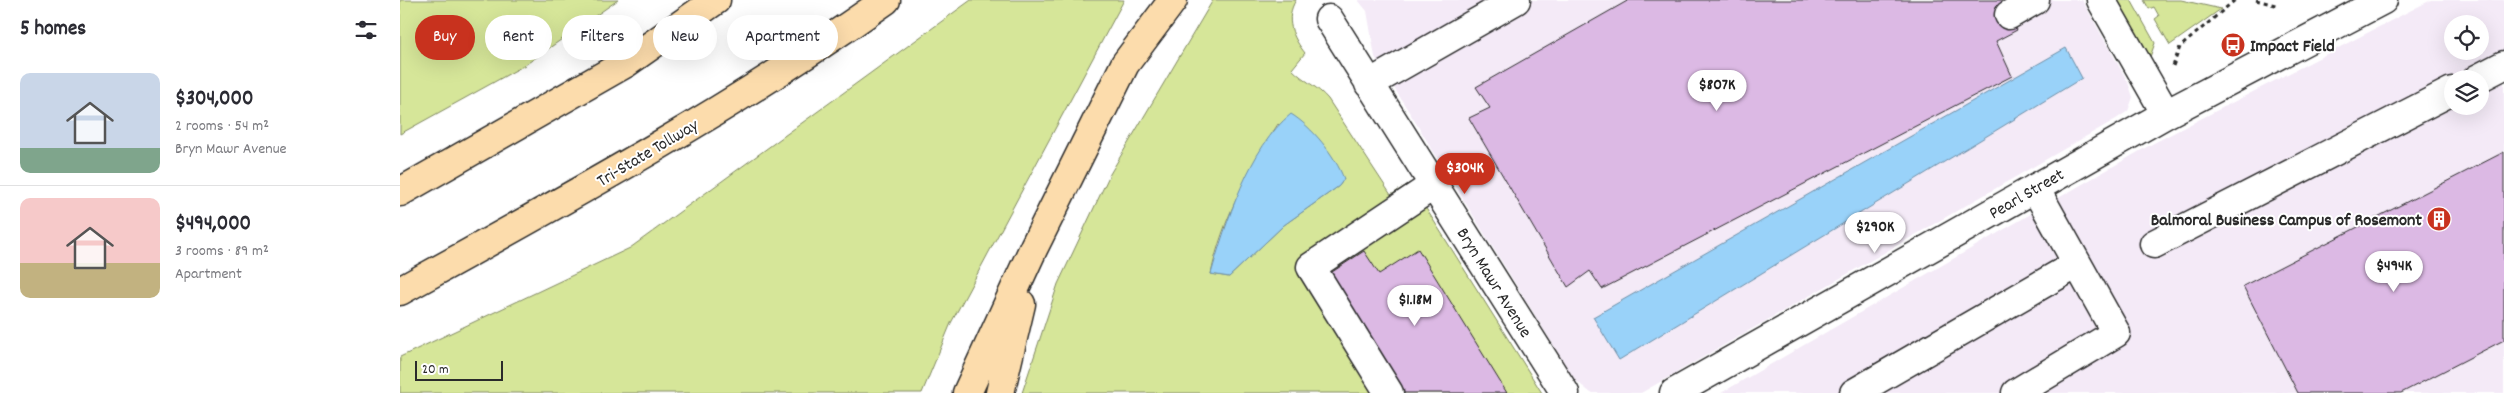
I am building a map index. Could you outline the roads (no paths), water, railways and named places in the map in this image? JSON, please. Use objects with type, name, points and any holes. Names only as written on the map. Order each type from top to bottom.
[{"type":"highway","points":[[400,192],[626,63],[716,0]]},
{"type":"highway","name":"Tri-State Tollway","points":[[400,291],[601,180],[820,47],[886,0]]},
{"type":"highway","points":[[967,393],[1034,247],[1125,64],[1173,0]]},
{"type":"highway","points":[[1000,393],[1034,247]]},
{"type":"street","points":[[1370,84],[1516,0]]},
{"type":"street","points":[[2009,15],[2035,0]]},
{"type":"street","points":[[2101,0],[2166,114]]},
{"type":"street","name":"Pearl Street","points":[[1674,393],[2166,114],[2383,0]]},
{"type":"street","name":"Bryn Mawr Avenue","points":[[1329,19],[1565,393]]},
{"type":"street","points":[[2489,73],[2504,65]]},
{"type":"street","points":[[2154,244],[2444,95]]},
{"type":"street","points":[[1389,393],[1311,267],[1434,185]]},
{"type":"street","points":[[2016,393],[2116,333],[2035,188]]},
{"type":"street","points":[[1854,393],[2077,264]]},
{"type":"water","points":[[2066,48],[2082,78],[1619,360],[1593,317]]},
{"type":"water","points":[[1291,114],[1307,126],[1322,142],[1344,179],[1339,186],[1284,225],[1229,277],[1211,274],[1232,210],[1251,166],[1276,128]]},
{"type":"place","name":"Impact Field","points":[[2233,45]]},
{"type":"place","name":"Balmoral Business Campus of Rosemont","points":[[2439,219]]}]
